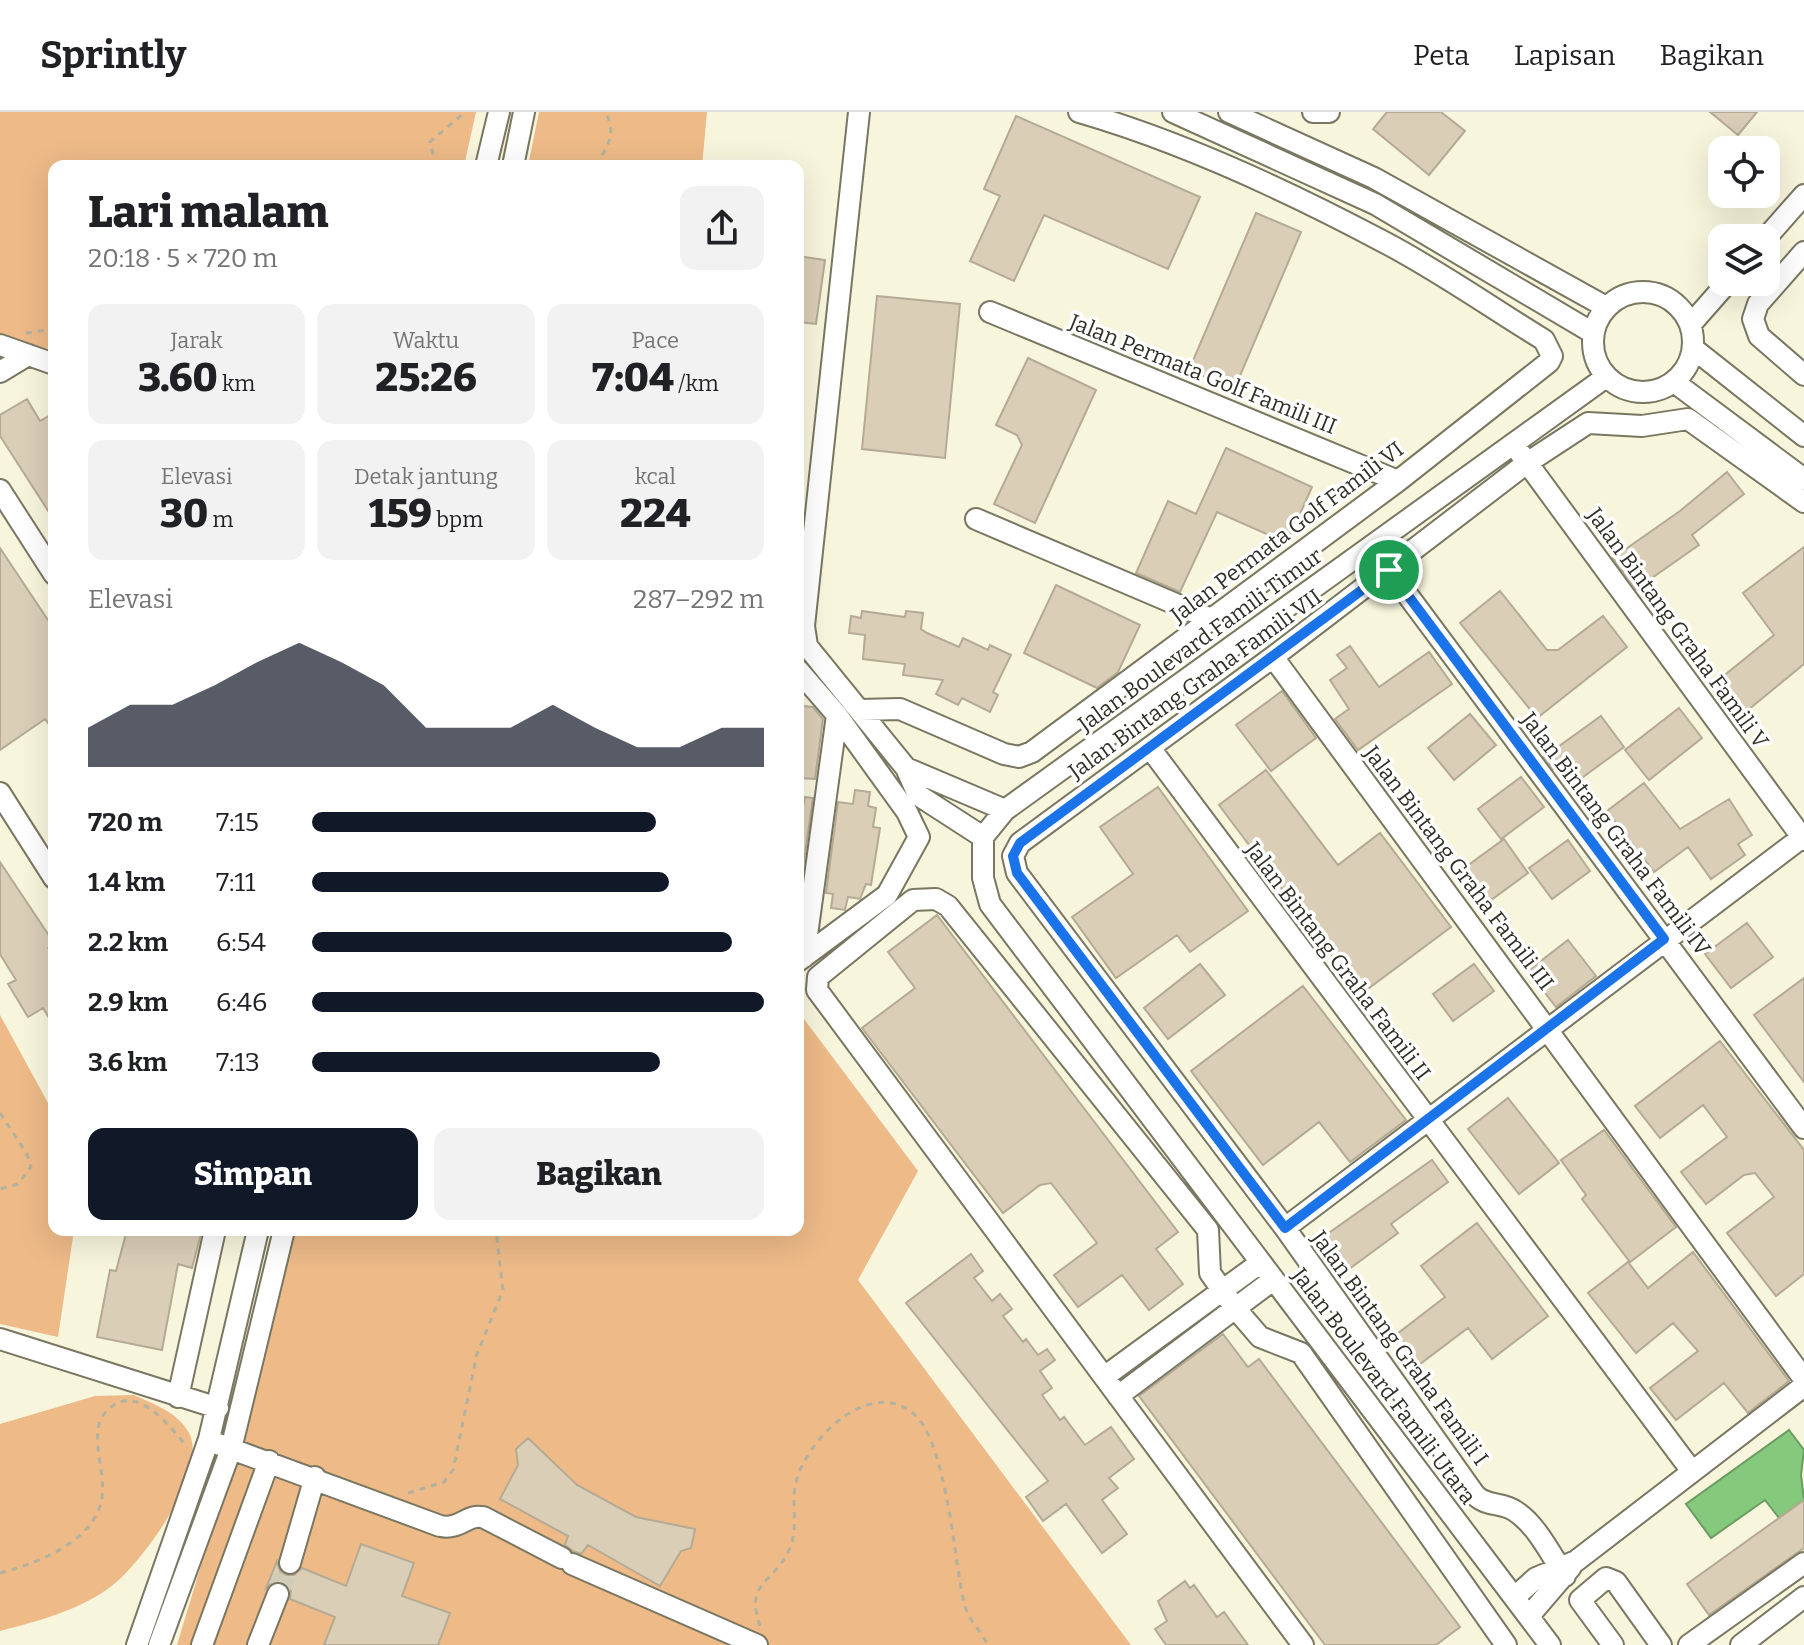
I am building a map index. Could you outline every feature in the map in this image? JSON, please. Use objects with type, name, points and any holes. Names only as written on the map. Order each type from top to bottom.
[{"type":"street","points":[[487,160],[499,112]]},
{"type":"street","points":[[514,160],[524,112]]},
{"type":"street","points":[[859,112],[804,626],[807,646],[906,768],[915,792],[983,837]]},
{"type":"street","name":"Jalan Permata Golf Famili VI","points":[[860,710],[900,709],[1004,754],[1019,757],[1032,752],[1398,481],[1549,362],[1551,352],[1544,340],[1383,242],[1221,164],[1130,127],[1079,112]]},
{"type":"street","points":[[1173,112],[1375,204],[1593,333]]},
{"type":"street","points":[[1229,112],[1374,178],[1606,307]]},
{"type":"street","points":[[1313,112],[1329,112]]},
{"type":"street","points":[[1778,224],[1804,195]]},
{"type":"street","points":[[1804,252],[1758,304],[1753,319],[1759,336],[1804,375]]},
{"type":"street","points":[[1653,292],[1676,303],[1691,324],[1694,349],[1690,362],[1674,382],[1658,390],[1639,392],[1622,388],[1606,377],[1594,357],[1593,333],[1606,307],[1628,293],[1653,292]]},
{"type":"street","points":[[1691,324],[1716,296]]},
{"type":"street","name":"Jalan Permata Golf Famili III","points":[[990,312],[1398,481]]},
{"type":"street","points":[[8,340],[28,355],[48,362]]},
{"type":"street","points":[[1694,349],[1804,436]]},
{"type":"street","points":[[0,372],[28,355]]},
{"type":"street","name":"Jalan Boulevard Famili Timur","points":[[983,837],[1005,810],[1606,377]]},
{"type":"street","points":[[1674,382],[1804,479]]},
{"type":"street","name":"Jalan Bintang Graha Famili VII","points":[[1013,856],[1020,843],[1273,657],[1527,463],[1588,423],[1642,426],[1680,419],[1697,423],[1804,502]]},
{"type":"street","name":"Jalan Bintang Graha Famili V","points":[[1513,444],[1803,838]]},
{"type":"street","points":[[0,490],[48,565]]},
{"type":"street","points":[[976,519],[1211,619]]},
{"type":"street","name":"Jalan Bintang Graha Famili IV","points":[[1389,570],[1804,1128]]},
{"type":"street","name":"Jalan Bintang Graha Famili III","points":[[1273,657],[1804,1379]]},
{"type":"street","points":[[804,677],[837,715],[907,812],[919,837]]},
{"type":"street","points":[[804,939],[837,715]]},
{"type":"street","name":"Jalan Bintang Graha Famili II","points":[[1150,748],[1691,1470]]},
{"type":"street","points":[[906,768],[1005,810]]},
{"type":"street","points":[[0,793],[48,869]]},
{"type":"street","points":[[804,957],[887,895],[919,837],[950,816]]},
{"type":"street","name":"Jalan Boulevard Famili Utara","points":[[983,837],[983,878],[990,904],[1550,1645]]},
{"type":"street","points":[[1285,1228],[1664,939],[1803,838]]},
{"type":"street","name":"Jalan Bintang Graha Famili I","points":[[1013,856],[1017,873],[1285,1228],[1475,1495],[1482,1501],[1517,1512],[1567,1568]]},
{"type":"street","points":[[1303,1645],[817,990],[818,977],[913,900],[936,899],[948,906],[1208,1230],[1209,1266],[1222,1290],[1260,1337],[1301,1353],[1504,1643]]},
{"type":"street","points":[[178,1397],[214,1236]]},
{"type":"street","points":[[137,1645],[209,1439],[257,1236]]},
{"type":"street","points":[[159,1645],[231,1449],[283,1236]]},
{"type":"street","points":[[1104,1377],[1260,1263]]},
{"type":"street","points":[[249,1274],[273,1281]]},
{"type":"street","points":[[1118,1396],[1273,1280]]},
{"type":"street","points":[[0,1339],[218,1408]]},
{"type":"street","points":[[1529,1616],[1567,1568],[1804,1386]]},
{"type":"street","points":[[209,1439],[451,1528],[476,1516],[483,1517],[567,1561],[760,1639]]},
{"type":"street","points":[[202,1645],[269,1461]]},
{"type":"street","points":[[290,1563],[315,1477]]},
{"type":"street","points":[[1689,1645],[1804,1563]]},
{"type":"street","points":[[1515,1597],[1536,1578],[1567,1568]]},
{"type":"street","points":[[1610,1644],[1580,1600],[1609,1578],[1616,1582],[1661,1645]]},
{"type":"street","points":[[258,1645],[278,1594]]},
{"type":"street","points":[[1741,1645],[1804,1597]]},
{"type":"path","points":[[434,160],[430,142],[465,112]]},
{"type":"path","points":[[600,160],[613,129],[606,112]]},
{"type":"path","points":[[8,340],[48,330]]},
{"type":"path","points":[[0,1113],[27,1154],[31,1167],[18,1184],[0,1189]]},
{"type":"path","points":[[396,1509],[411,1490],[444,1482],[453,1470],[477,1354],[503,1290],[497,1236]]},
{"type":"path","points":[[0,1573],[48,1555],[92,1523],[104,1495],[98,1439],[100,1421],[115,1403],[127,1401],[147,1407],[163,1419],[187,1447]]},
{"type":"path","points":[[760,1639],[753,1604],[759,1588],[790,1548],[795,1531],[795,1487],[812,1448],[855,1410],[873,1403],[888,1403],[906,1407],[928,1431],[959,1561],[964,1603],[969,1618],[988,1645]]},
{"type":"shaded area","points":[[0,112],[476,112],[465,160],[48,160],[48,349],[0,337]]},
{"type":"shaded area","points":[[539,112],[707,112],[703,160],[529,160]]},
{"type":"shaded area","points":[[0,1015],[48,1103],[48,1236],[73,1236],[58,1337],[0,1324]]},
{"type":"shaded area","points":[[804,1019],[918,1171],[858,1280],[1131,1645],[177,1645],[234,1456],[289,1236],[804,1236]]},
{"type":"shaded area","points":[[134,1395],[172,1414],[189,1433],[193,1449],[190,1469],[170,1514],[126,1573],[101,1594],[59,1614],[0,1631],[0,1424],[95,1396]]},
{"type":"shaded area","points":[[1789,1430],[1804,1450],[1801,1475],[1804,1500],[1779,1518],[1765,1500],[1711,1538],[1686,1504]]},
{"type":"building","points":[[1387,112],[1441,112],[1465,131],[1429,175],[1373,129]]},
{"type":"building","points":[[1710,112],[1757,112],[1738,135]]},
{"type":"building","points":[[1016,116],[1200,197],[1168,269],[1044,215],[1014,281],[970,261],[1000,196],[984,189]]},
{"type":"building","points":[[1256,213],[1301,232],[1234,390],[1189,370]]},
{"type":"building","points":[[804,257],[825,260],[816,324],[804,323]]},
{"type":"building","points":[[877,296],[960,304],[945,458],[862,449]]},
{"type":"building","points":[[1028,358],[1096,390],[1035,523],[994,504],[1022,445],[1017,435],[996,425]]},
{"type":"building","points":[[27,399],[40,421],[48,416],[48,511],[0,436],[0,415]]},
{"type":"building","points":[[1226,448],[1312,487],[1287,543],[1217,512],[1180,592],[1136,573],[1168,501],[1196,514]]},
{"type":"building","points":[[1727,472],[1744,494],[1692,535],[1699,545],[1636,589],[1613,558],[1680,511]]},
{"type":"building","points":[[1804,547],[1804,664],[1737,719],[1710,687],[1774,635],[1743,593]]},
{"type":"building","points":[[0,548],[48,620],[48,723],[45,719],[0,750]]},
{"type":"building","points":[[1056,585],[1140,625],[1118,672],[1097,688],[1024,653]]},
{"type":"building","points":[[1500,591],[1547,650],[1558,650],[1603,616],[1627,647],[1537,718],[1460,623]]},
{"type":"building","points":[[862,611],[905,617],[906,611],[923,613],[921,629],[927,633],[959,647],[963,638],[988,650],[990,645],[1011,655],[993,692],[998,695],[990,712],[962,698],[958,705],[936,694],[943,680],[903,675],[905,664],[863,659],[865,635],[849,633],[851,616],[861,618]]},
{"type":"building","points":[[1350,646],[1379,687],[1429,652],[1452,684],[1358,750],[1335,719],[1349,709],[1330,680],[1347,668],[1337,655]]},
{"type":"building","points":[[1282,691],[1316,738],[1271,771],[1236,725]]},
{"type":"building","points":[[804,706],[813,707],[823,719],[815,779],[804,778]]},
{"type":"building","points":[[1679,708],[1702,738],[1649,780],[1625,750]]},
{"type":"building","points":[[1470,714],[1496,745],[1454,780],[1428,748]]},
{"type":"building","points":[[1601,716],[1624,747],[1579,780],[1565,760],[1553,769],[1544,757]]},
{"type":"building","points":[[1266,770],[1338,865],[1380,833],[1451,927],[1361,994],[1219,805]]},
{"type":"building","points":[[1521,777],[1544,807],[1501,839],[1478,809]]},
{"type":"building","points":[[1644,783],[1680,829],[1729,799],[1752,835],[1738,844],[1745,855],[1711,879],[1688,847],[1654,872],[1607,811]]},
{"type":"building","points":[[1158,787],[1248,911],[1190,952],[1177,935],[1116,978],[1072,917],[1133,874],[1100,827]]},
{"type":"building","points":[[855,790],[870,792],[868,806],[876,808],[873,827],[880,828],[871,885],[866,884],[860,899],[848,897],[845,910],[831,908],[833,894],[826,893],[838,802],[853,804]]},
{"type":"building","points":[[805,797],[813,798],[804,861]]},
{"type":"building","points":[[1504,839],[1528,873],[1483,906],[1459,872]]},
{"type":"building","points":[[1568,840],[1590,871],[1552,899],[1529,868]]},
{"type":"building","points":[[0,862],[48,934],[48,1016],[43,1008],[28,1017],[8,984],[16,980],[0,954]]},
{"type":"building","points":[[937,915],[1178,1232],[1156,1249],[1183,1284],[1149,1310],[1122,1275],[1078,1307],[1054,1275],[1097,1243],[1051,1183],[1040,1185],[1003,1213],[862,1028],[915,988],[888,952]]},
{"type":"building","points":[[1747,923],[1773,957],[1731,988],[1705,954]]},
{"type":"building","points":[[1568,940],[1596,976],[1556,1007],[1528,971]]},
{"type":"building","points":[[1200,964],[1225,995],[1168,1039],[1144,1008]]},
{"type":"building","points":[[1474,964],[1494,991],[1453,1021],[1433,994]]},
{"type":"building","points":[[1804,978],[1804,1082],[1754,1015]]},
{"type":"building","points":[[1303,986],[1406,1120],[1350,1162],[1319,1122],[1263,1165],[1191,1071]]},
{"type":"building","points":[[1720,1041],[1804,1150],[1804,1274],[1776,1296],[1727,1233],[1774,1197],[1755,1173],[1744,1175],[1706,1204],[1681,1172],[1727,1137],[1703,1105],[1660,1138],[1635,1106]]},
{"type":"building","points":[[1508,1098],[1559,1163],[1519,1194],[1468,1129]]},
{"type":"building","points":[[1604,1130],[1676,1227],[1630,1262],[1582,1199],[1586,1195],[1561,1160]]},
{"type":"building","points":[[1432,1160],[1448,1182],[1391,1224],[1398,1233],[1341,1275],[1316,1242]]},
{"type":"building","points":[[1477,1223],[1548,1316],[1492,1359],[1468,1328],[1416,1367],[1393,1337],[1445,1297],[1421,1266]]},
{"type":"building","points":[[125,1236],[200,1236],[192,1268],[178,1264],[162,1350],[97,1337],[110,1270],[116,1271]]},
{"type":"building","points":[[1693,1252],[1789,1381],[1748,1413],[1724,1383],[1676,1420],[1650,1388],[1698,1351],[1673,1323],[1636,1353],[1588,1293],[1628,1262],[1648,1288]]},
{"type":"building","points":[[971,1254],[983,1271],[974,1278],[992,1301],[1000,1294],[1012,1309],[1003,1316],[1023,1342],[1026,1339],[1038,1355],[1047,1349],[1055,1360],[1040,1371],[1052,1388],[1042,1395],[1060,1420],[1064,1417],[1085,1445],[1111,1427],[1134,1459],[1109,1478],[1118,1488],[1102,1500],[1127,1534],[1102,1553],[1066,1504],[1043,1521],[1026,1497],[1048,1481],[906,1303]]},
{"type":"building","points":[[1223,1334],[1248,1367],[1259,1359],[1460,1627],[1436,1645],[1325,1645],[1139,1396]]},
{"type":"building","points":[[528,1438],[577,1485],[636,1517],[695,1529],[691,1548],[681,1551],[660,1586],[588,1545],[581,1554],[573,1551],[565,1545],[568,1536],[500,1499],[518,1465],[516,1449]]},
{"type":"building","points":[[1804,1500],[1804,1548],[1709,1615],[1687,1584]]},
{"type":"building","points":[[361,1544],[414,1563],[402,1596],[450,1613],[438,1645],[324,1645],[335,1617],[290,1599],[291,1591],[283,1582],[275,1581],[266,1588],[277,1561],[280,1571],[286,1575],[294,1575],[302,1568],[346,1586]]},
{"type":"building","points":[[1185,1581],[1190,1588],[1194,1585],[1217,1617],[1224,1612],[1248,1645],[1166,1645],[1155,1629],[1167,1621],[1158,1601]]},
{"type":"tunnel","points":[[278,1594],[290,1563]]},
{"type":"route","points":[[1389,570],[1664,939],[1285,1228],[1017,873],[1013,856],[1020,843],[1389,570]]}]
